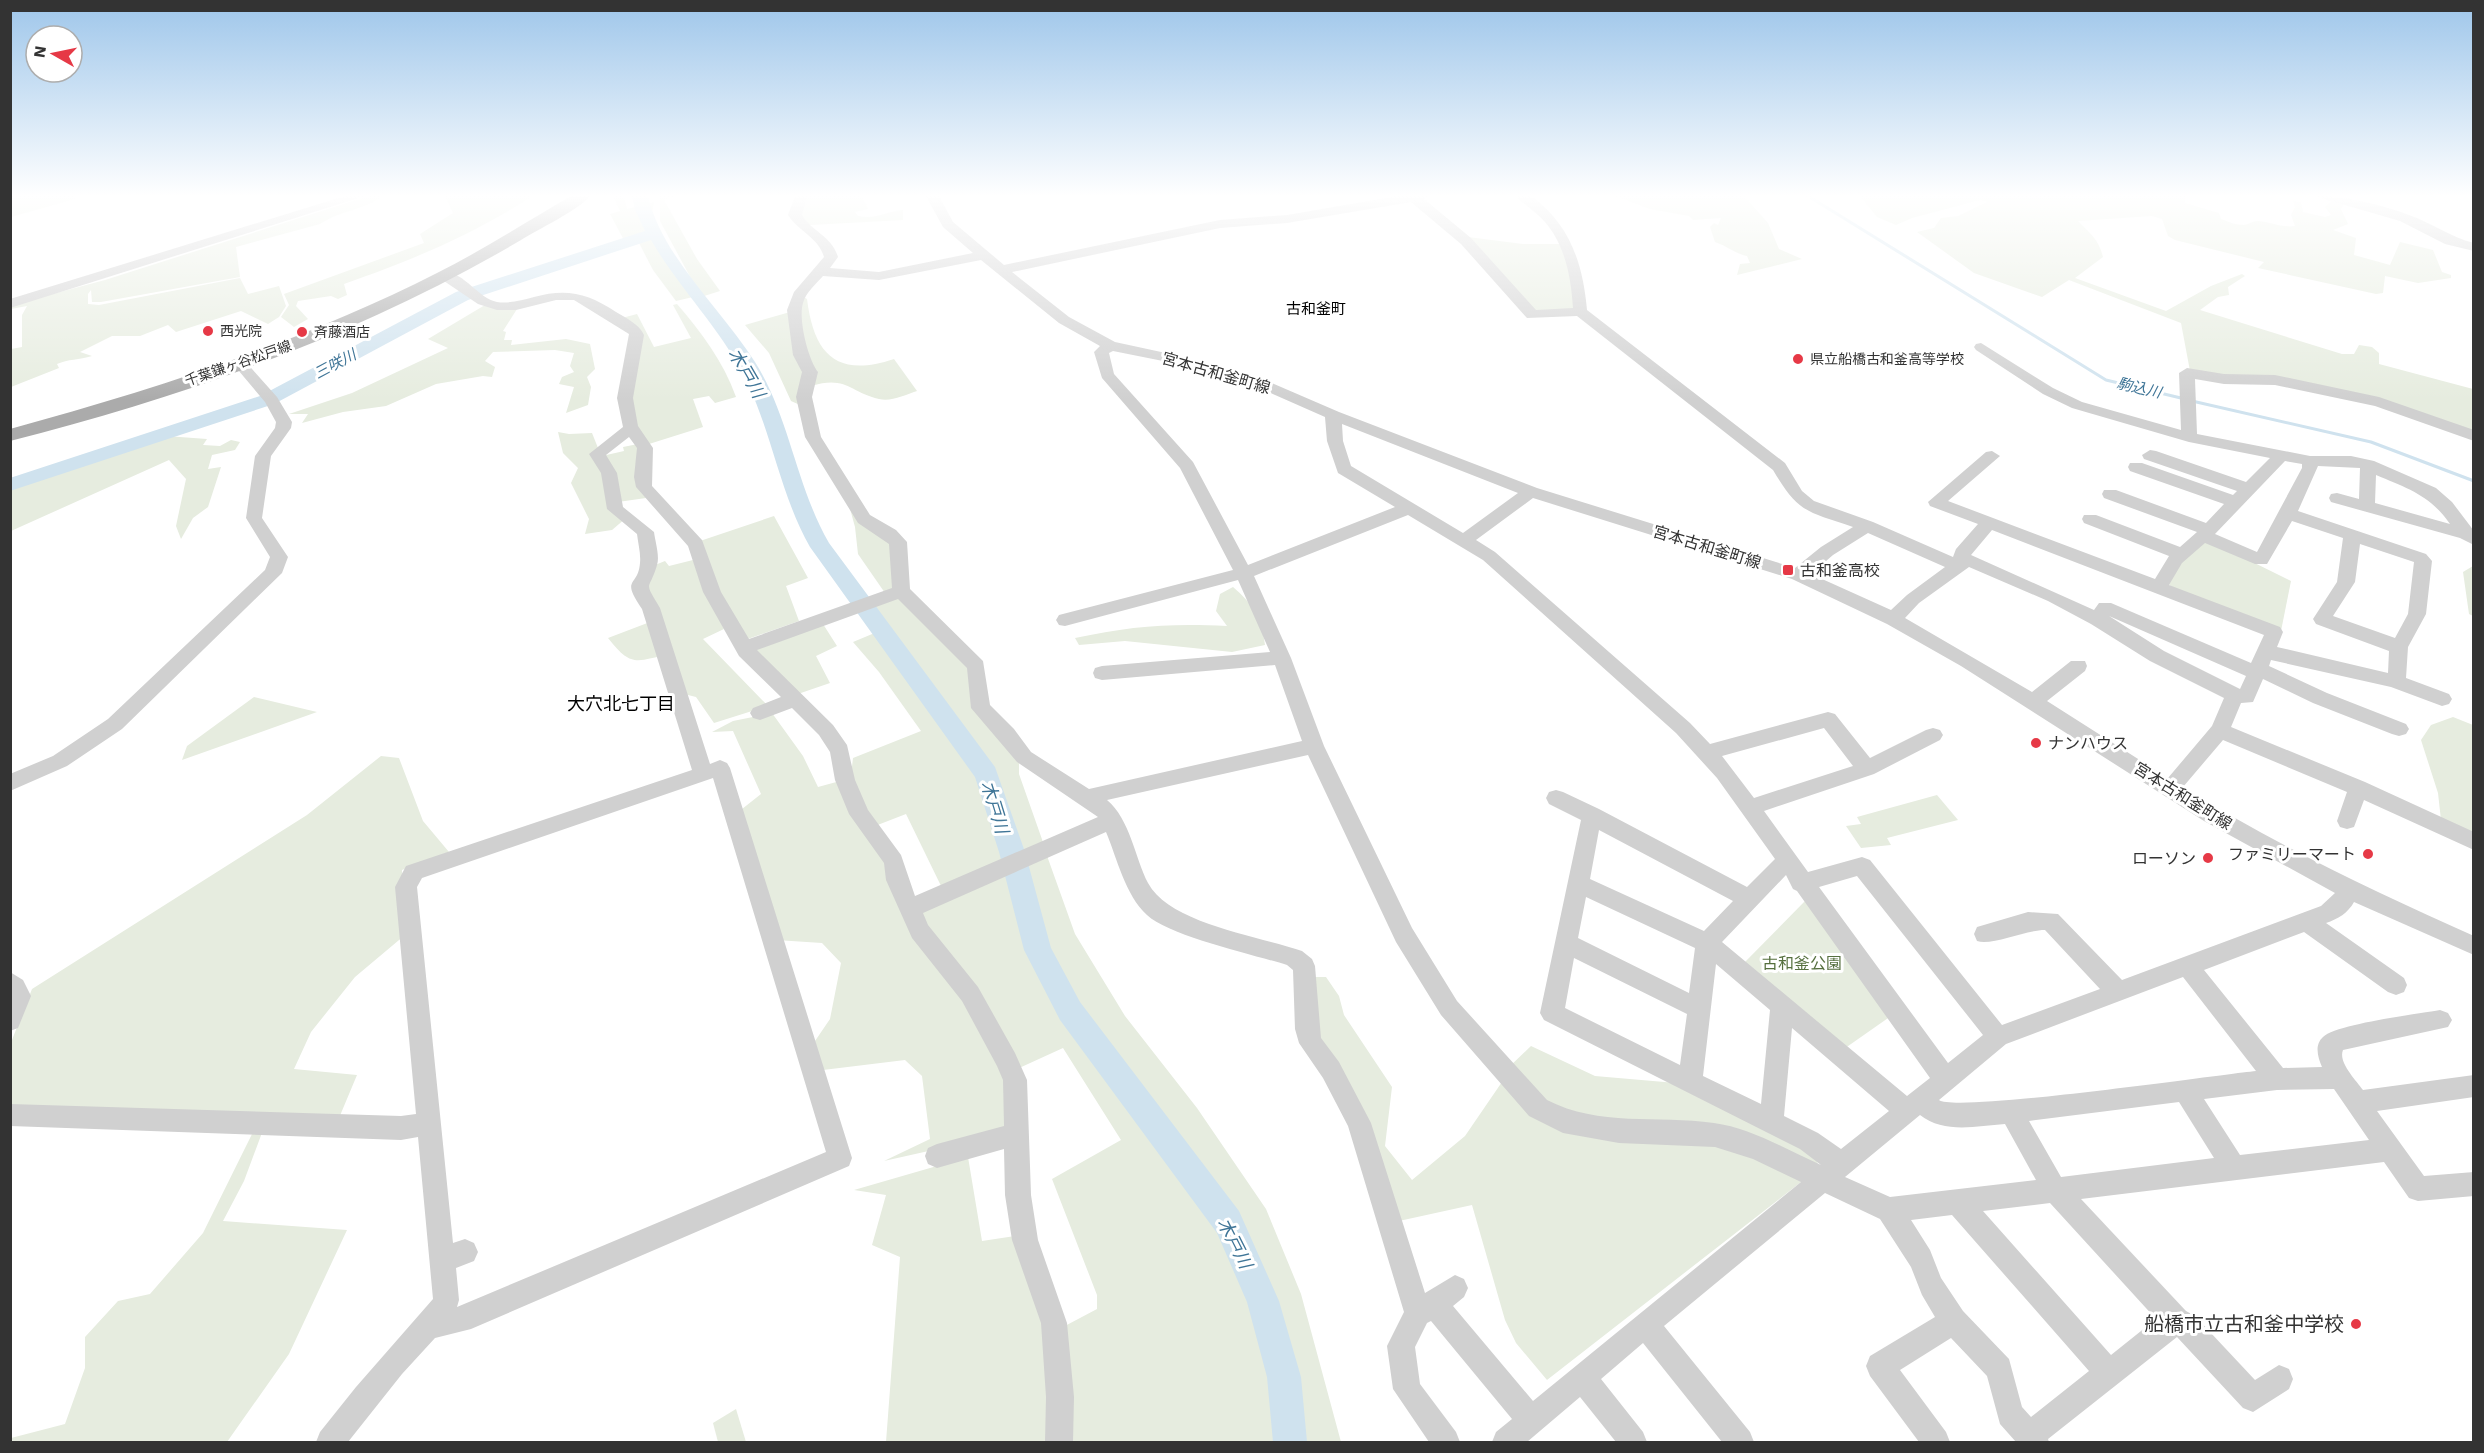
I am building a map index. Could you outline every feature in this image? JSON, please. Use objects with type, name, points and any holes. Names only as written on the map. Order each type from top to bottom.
[{"type":"main road","name":"千葉鎌ヶ谷松戸線","points":[[10,435],[240,364],[300,342],[446,276],[465,264]]},
{"type":"street","points":[[10,304],[140,264]]},
{"type":"street","points":[[827,264],[823,272],[799,294],[794,306],[800,340],[798,355],[810,372],[804,397],[806,416],[813,437],[864,519],[890,534],[898,542],[901,591],[976,666],[981,708],[1007,734],[1024,757],[1103,808],[1140,889],[1155,909],[1180,922],[1294,958],[1304,966],[1307,1029],[1311,1043],[1331,1070],[1359,1123],[1436,1302],[1520,1435],[1582,1377],[1645,1324],[1998,1037],[2307,922],[2336,909],[2343,902],[2347,889]]},
{"type":"street","points":[[823,272],[879,276],[940,264]]},
{"type":"street","name":"宮本古和釜町線","points":[[993,264],[1064,320],[1110,346],[1174,359],[1255,381],[1332,415],[1531,492],[1798,576],[1893,619],[2034,701],[2211,815],[2347,889],[2474,946]]},
{"type":"street","points":[[1000,270],[1030,264]]},
{"type":"street","points":[[1486,264],[1532,315],[1580,312],[1779,467],[1801,501],[1960,563],[1976,562],[2097,619],[2157,656],[2235,695],[2246,697],[2274,632],[1936,501],[1992,456]]},
{"type":"street","points":[[1572,264],[1579,288],[1580,312]]},
{"type":"street","points":[[446,276],[486,303],[508,307],[560,295],[574,295],[635,331],[637,335],[625,399],[631,428],[645,448],[642,477],[644,487],[696,544],[712,592],[744,648],[826,730],[840,750],[845,780],[859,814],[894,861],[897,880],[920,930],[970,994],[1015,1080],[1018,1195],[1025,1240],[1054,1323],[1060,1397],[1059,1443]]},
{"type":"street","points":[[1110,346],[1101,352],[1107,375],[1186,466],[1244,573],[1282,658],[1314,746],[1404,935],[1449,1008],[1538,1108],[1563,1121],[1584,1126],[1619,1131],[1715,1135],[1758,1149],[1888,1210],[1921,1259],[1931,1286],[1953,1321],[1999,1369],[2010,1414],[2032,1439],[2109,1373],[2176,1321]]},
{"type":"street","points":[[1981,347],[2062,398],[2189,437],[2310,461],[2351,461],[2368,465],[2430,492],[2446,506],[2470,537]]},
{"type":"street","points":[[10,783],[60,761],[123,717],[273,573],[279,558],[254,518],[263,456],[278,437],[284,422],[272,400],[240,364]]},
{"type":"street","points":[[2189,437],[2187,373],[2224,379],[2275,380],[2379,402],[2474,436]]},
{"type":"street","points":[[2245,379],[2247,397]]},
{"type":"street","points":[[1332,415],[1335,441],[1344,469],[1489,556],[1683,728],[1707,753],[1724,772],[1801,883],[1945,1079]]},
{"type":"street","points":[[631,428],[597,454],[609,473],[615,509],[645,532],[649,564],[639,583],[641,594],[651,608],[698,732],[703,774]]},
{"type":"street","points":[[2150,456],[2248,489]]},
{"type":"street","points":[[2159,587],[2182,554],[2206,533],[2281,456]]},
{"type":"street","points":[[2110,494],[2206,533],[2261,560],[2288,514],[2310,468],[2310,461]]},
{"type":"street","points":[[2367,507],[2368,465]]},
{"type":"street","points":[[2136,467],[2235,502]]},
{"type":"street","points":[[1464,540],[1531,492]]},
{"type":"street","points":[[2337,498],[2470,537]]},
{"type":"street","points":[[1065,620],[1244,573],[1409,508]]},
{"type":"street","points":[[2288,514],[2423,561],[2418,614],[2398,647],[2397,678],[2394,681]]},
{"type":"street","points":[[2090,519],[2182,554]]},
{"type":"street","points":[[1893,619],[1913,599],[1960,563],[1962,553],[1989,522]]},
{"type":"street","points":[[1798,576],[1827,551],[1867,526]]},
{"type":"street","points":[[2352,537],[2346,582],[2322,620],[2398,647]]},
{"type":"street","points":[[744,648],[901,591]]},
{"type":"street","points":[[2097,619],[2105,607],[2261,665],[2320,698],[2399,729]]},
{"type":"street","points":[[1102,673],[1282,658]]},
{"type":"street","points":[[2261,665],[2394,681],[2442,699]]},
{"type":"street","points":[[2034,701],[2078,666]]},
{"type":"street","points":[[2170,789],[2220,730],[2235,695]]},
{"type":"street","points":[[760,713],[794,699]]},
{"type":"street","points":[[1707,753],[1828,719],[1867,769]]},
{"type":"street","points":[[2220,730],[2358,788],[2474,842]]},
{"type":"street","points":[[1749,808],[1867,769],[1933,735]]},
{"type":"street","points":[[1087,797],[1314,746]]},
{"type":"street","points":[[330,1443],[425,1327],[442,1310],[454,1256],[429,1123],[406,887],[414,872],[720,768],[840,1158],[461,1319],[425,1327]]},
{"type":"street","points":[[2347,821],[2358,788]]},
{"type":"street","points":[[1556,798],[1747,898]]},
{"type":"street","points":[[1592,815],[1552,1013],[1809,1141],[1841,1163]]},
{"type":"street","points":[[909,909],[1110,820]]},
{"type":"street","points":[[1690,1082],[1707,943],[1747,898],[1786,861]]},
{"type":"street","points":[[1801,883],[1862,866],[1998,1037]]},
{"type":"street","points":[[1578,883],[1707,943],[1782,1006],[1914,1105],[1938,1114],[1951,1116],[2011,1112],[2277,1079],[2340,1078]]},
{"type":"street","points":[[1985,934],[2028,921],[2050,921],[2118,992]]},
{"type":"street","points":[[2307,922],[2396,985]]},
{"type":"street","points":[[1566,944],[1699,1009]]},
{"type":"street","points":[[2187,965],[2277,1079]]},
{"type":"street","points":[[10,982],[20,991],[21,996],[10,1021]]},
{"type":"street","points":[[1772,1122],[1782,1006]]},
{"type":"street","points":[[2440,1020],[2338,1040],[2330,1045],[2328,1052],[2330,1062],[2418,1189],[2474,1184]]},
{"type":"street","points":[[2357,1102],[2473,1087]]},
{"type":"street","points":[[2185,1091],[2234,1168]]},
{"type":"street","points":[[2011,1112],[2055,1190],[2176,1321],[2185,1326],[2253,1398],[2279,1379]]},
{"type":"street","points":[[10,1115],[401,1128],[429,1123]]},
{"type":"street","points":[[937,1156],[1017,1134]]},
{"type":"street","points":[[1888,1210],[2391,1149]]},
{"type":"street","points":[[1957,1201],[2109,1373]]},
{"type":"street","points":[[1436,1302],[1401,1346],[1407,1389],[1446,1443]]},
{"type":"street","points":[[1936,1443],[1880,1366],[1953,1321]]},
{"type":"street","points":[[1645,1324],[1740,1443]]},
{"type":"street","points":[[1582,1377],[1633,1443]]},
{"type":"green space","points":[[156,264],[238,264],[240,277],[101,302],[92,302],[91,290],[88,294],[88,304],[99,305],[240,278],[248,294],[279,286],[286,306],[279,317],[268,324],[241,311],[176,332],[168,325],[140,336],[112,336],[80,352],[92,356],[61,362],[57,364],[59,368],[11,387],[11,349],[22,347],[22,315],[27,306],[11,309],[11,305]]},
{"type":"green space","points":[[367,264],[397,264],[344,284],[347,295],[338,299],[331,296],[298,301],[296,306],[308,319],[294,327],[281,317],[289,305],[284,294]]},
{"type":"green space","points":[[650,264],[674,264],[693,297],[676,301]]},
{"type":"green space","points":[[683,264],[700,264],[720,291],[701,297]]},
{"type":"green space","points":[[1492,264],[1568,264],[1577,310],[1534,312]]},
{"type":"green space","points":[[1742,264],[1782,264],[1737,275]]},
{"type":"green space","points":[[1961,264],[2094,264],[2075,278],[2166,311],[2211,286],[2242,274],[2245,276],[2228,287],[2229,295],[2218,297],[2200,310],[2342,354],[2354,354],[2359,345],[2372,347],[2379,353],[2379,364],[2473,389],[2473,434],[2347,394],[2190,371],[2181,323],[2069,280],[2042,297],[1974,273]]},
{"type":"green space","points":[[2262,264],[2439,264],[2442,272],[2451,275],[2451,278],[2418,283],[2385,276],[2383,293],[2376,294],[2258,268]]},
{"type":"green space","points":[[802,296],[807,299],[816,335],[823,348],[832,357],[843,363],[857,366],[894,359],[917,391],[884,400],[840,383],[832,382],[811,386],[797,313]]},
{"type":"green space","points":[[677,304],[711,348],[725,371],[736,397],[715,403],[709,396],[693,399],[703,427],[649,444],[635,424],[631,396],[641,335],[622,318],[637,314],[654,347],[691,338],[673,305]]},
{"type":"green space","points":[[485,305],[517,309],[503,331],[506,332],[504,340],[512,340],[511,345],[566,339],[590,344],[595,369],[587,377],[591,387],[588,405],[566,413],[574,387],[559,384],[562,377],[574,372],[570,366],[574,353],[555,350],[493,352],[485,361],[495,367],[492,377],[483,376],[436,384],[386,406],[343,412],[302,423],[308,414],[289,414],[352,393],[448,348],[428,339]]},
{"type":"green space","points":[[790,312],[805,373],[800,405],[791,401],[769,353],[745,325]]},
{"type":"green space","points":[[558,432],[592,433],[626,518],[612,530],[585,534],[589,519],[571,483],[578,468],[563,453]]},
{"type":"green space","points":[[166,436],[207,439],[203,445],[220,446],[231,440],[240,442],[235,450],[212,455],[208,469],[221,467],[208,507],[193,518],[181,539],[176,526],[186,479],[169,460],[11,531],[11,488]]},
{"type":"green space","points":[[638,444],[641,487],[646,498],[618,502],[602,456],[624,451],[623,447]]},
{"type":"green space","points":[[846,494],[893,544],[895,589],[885,593],[858,554],[855,527]]},
{"type":"green space","points":[[774,516],[808,578],[786,586],[799,621],[745,640],[715,590],[700,541]]},
{"type":"green space","points":[[2208,540],[2291,581],[2281,631],[2173,589],[2168,583],[2182,561]]},
{"type":"green space","points":[[693,560],[724,629],[703,639],[768,706],[714,723],[696,697],[680,693],[669,654],[634,660],[622,654],[608,638],[650,622],[644,594],[650,567],[665,561],[669,566]]},
{"type":"green space","points":[[2473,566],[2473,616],[2469,614],[2463,572]]},
{"type":"green space","points":[[1233,587],[1246,600],[1259,620],[1265,645],[1232,652],[1125,641],[1079,645],[1075,638],[1151,626],[1227,626],[1216,611],[1220,594]]},
{"type":"green space","points":[[896,596],[966,662],[1019,762],[1019,774],[1044,845],[1019,856],[990,772],[868,606]]},
{"type":"green space","points":[[823,624],[837,646],[816,656],[830,683],[795,695],[750,650]]},
{"type":"green space","points":[[877,632],[982,776],[1012,861],[943,890],[906,814],[875,826],[851,775],[853,758],[921,731],[879,672],[853,642]]},
{"type":"green space","points":[[254,697],[317,712],[182,760],[187,746]]},
{"type":"green space","points":[[772,713],[803,756],[818,787],[840,781],[873,843],[966,999],[1007,1078],[1008,1127],[933,1150],[884,1161],[930,1139],[922,1076],[905,1060],[823,1070],[815,1041],[830,1019],[841,963],[822,943],[776,940],[737,813],[761,794],[733,731],[712,732],[733,721]]},
{"type":"green space","points":[[2453,717],[2473,725],[2473,836],[2441,820],[2438,793],[2421,740],[2431,725]]},
{"type":"green space","points":[[381,756],[399,758],[423,821],[449,852],[402,870],[405,935],[355,977],[311,1032],[294,1069],[357,1075],[339,1118],[11,1110],[10,1045],[32,989],[307,815]]},
{"type":"green space","points":[[1937,795],[1958,820],[1887,838],[1891,845],[1861,848],[1846,826],[1861,824],[1857,817]]},
{"type":"green space","points":[[1046,853],[1075,934],[1125,1016],[1197,1108],[1266,1209],[1301,1294],[1341,1442],[1303,1442],[1298,1395],[1278,1308],[1220,1190],[1168,1133],[1070,998],[1044,945],[1023,865]]},
{"type":"green space","points":[[1009,870],[1032,952],[1045,983],[1064,1017],[1102,1069],[1184,1171],[1220,1228],[1241,1267],[1263,1324],[1274,1383],[1281,1442],[1065,1442],[1063,1327],[1097,1309],[1097,1295],[1052,1179],[1121,1140],[1063,1048],[1017,1069],[918,910]]},
{"type":"green space","name":"古和釜公園","points":[[1805,901],[1891,1016],[1841,1051],[1744,963]]},
{"type":"green space","points":[[1311,977],[1326,977],[1339,996],[1344,1015],[1392,1087],[1385,1146],[1412,1180],[1465,1136],[1504,1079],[1508,1068],[1531,1046],[1595,1076],[1676,1083],[1815,1154],[1819,1168],[1547,1380],[1516,1343],[1505,1320],[1472,1205],[1399,1221],[1313,1041]]},
{"type":"green space","points":[[254,1130],[263,1130],[244,1181],[223,1221],[347,1230],[289,1354],[227,1442],[11,1442],[11,1438],[65,1424],[85,1368],[85,1337],[118,1301],[150,1294],[203,1233]]},
{"type":"green space","points":[[968,1157],[982,1241],[1015,1236],[1048,1325],[1050,1397],[1047,1442],[886,1442],[900,1257],[872,1245],[886,1195],[854,1190]]},
{"type":"green space","points":[[736,1409],[746,1442],[718,1442],[713,1423]]},
{"type":"waterway","name":"三咲川","points":[[10,485],[267,400],[462,296],[561,264]]},
{"type":"waterway","name":"木戸川","points":[[674,264],[734,345],[757,383],[774,425],[801,510],[821,547],[986,774],[1012,852],[1038,950],[1070,1011],[1228,1222],[1263,1301],[1284,1377],[1290,1442]]},
{"type":"waterway","name":"駒込川","points":[[1918,264],[2106,380],[2185,399]]},
{"type":"waterway","name":"駒込川","points":[[2192,401],[2371,442],[2474,481]]},
{"type":"place","name":"西光院","points":[[208,331]]},
{"type":"place","name":"斉藤酒店","points":[[302,332]]},
{"type":"place","name":"県立船橋古和釜高等学校","points":[[1798,359]]},
{"type":"place","name":"古和釜高校","points":[[1788,570]]},
{"type":"place","name":"ナンハウス","points":[[2036,743]]},
{"type":"place","name":"ファミリーマート","points":[[2368,854]]},
{"type":"place","name":"ローソン","points":[[2208,858]]},
{"type":"place","name":"船橋市立古和釜中学校","points":[[2356,1324]]},
{"type":"district","name":"古和釜町","points":[[1316,309]]},
{"type":"district","name":"大穴北七丁目","points":[[621,703]]}]
